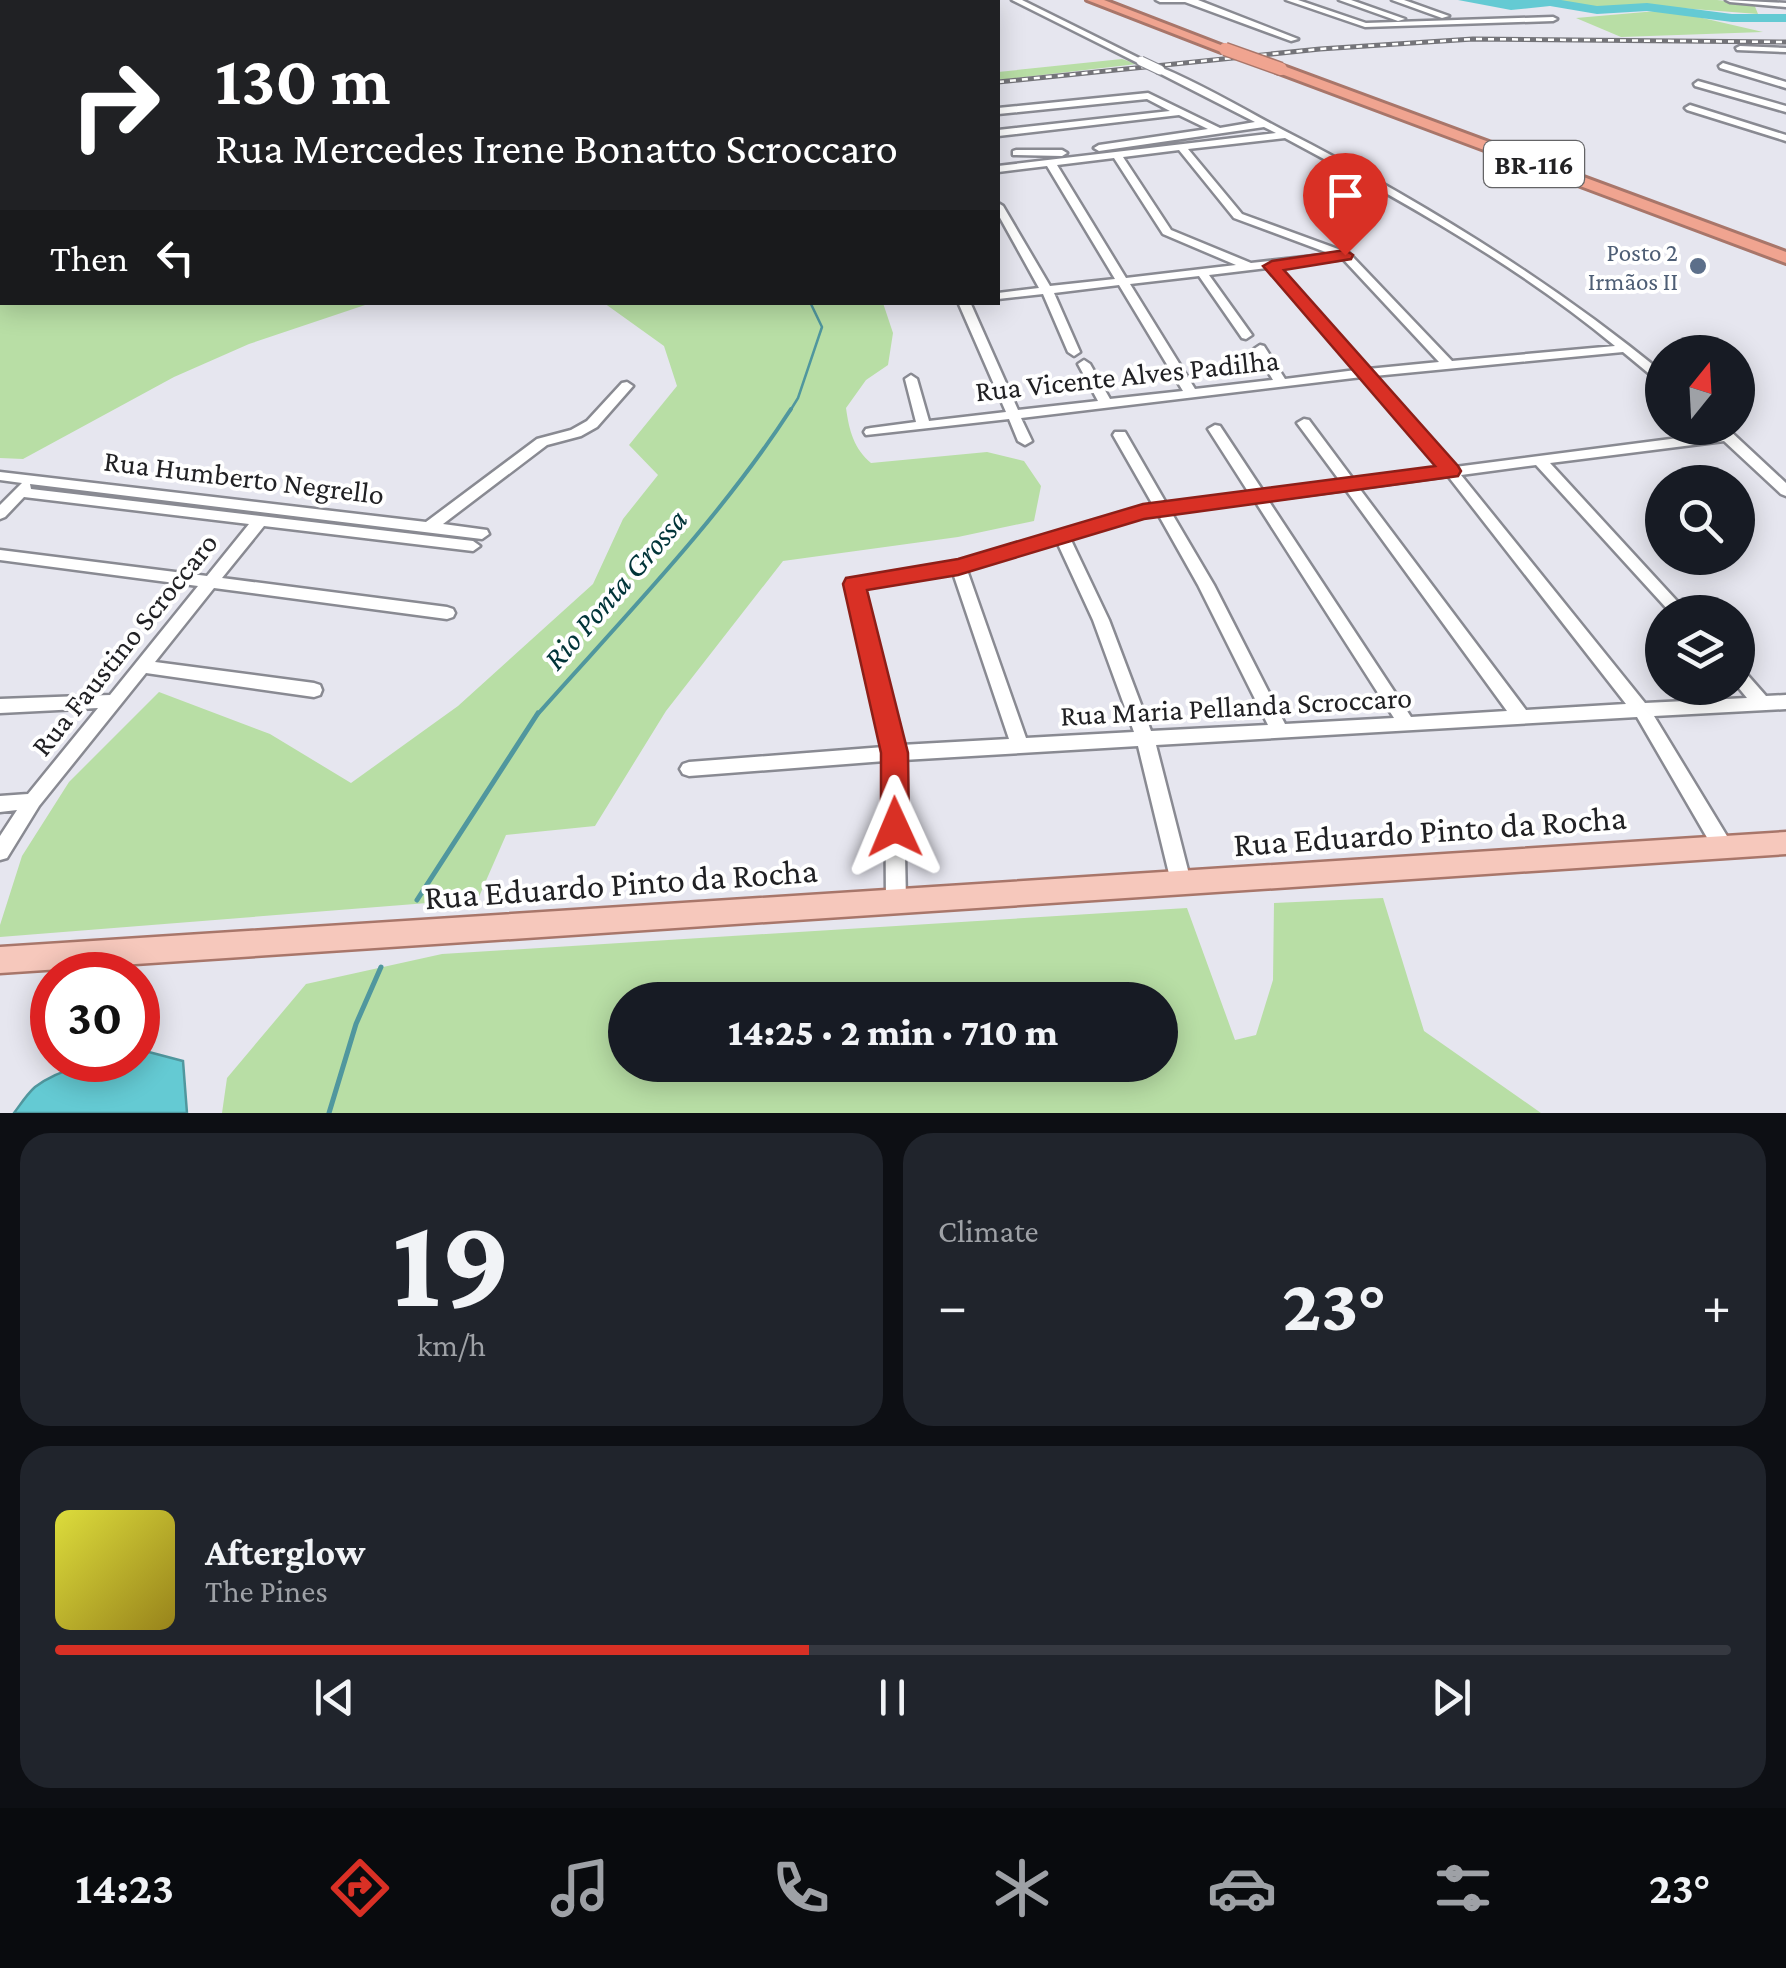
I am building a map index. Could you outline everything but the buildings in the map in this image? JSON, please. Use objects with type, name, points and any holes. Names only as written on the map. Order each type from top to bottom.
[{"type":"highway","name":"BR-116","points":[[1094,0],[1786,244]]},
{"type":"highway","name":"BR-116","points":[[1122,0],[1786,258]]},
{"type":"main road","name":"Rua Eduardo Pinto da Rocha","points":[[0,960],[1786,843]]},
{"type":"street","points":[[1016,0],[1286,135],[1503,257],[1645,363]]},
{"type":"street","points":[[1160,0],[1191,0],[1294,39]]},
{"type":"street","points":[[1290,0],[1365,25],[1553,19]]},
{"type":"street","points":[[1343,0],[1408,22]]},
{"type":"street","points":[[1396,0],[1458,20]]},
{"type":"street","points":[[1730,0],[1785,4]]},
{"type":"street","points":[[1758,0],[1774,4]]},
{"type":"street","points":[[1740,48],[1786,50]]},
{"type":"street","points":[[1723,66],[1786,85]]},
{"type":"street","points":[[1698,84],[1786,110]]},
{"type":"street","points":[[1000,111],[1138,96],[1156,98],[1228,128]]},
{"type":"street","points":[[1690,108],[1786,138]]},
{"type":"street","points":[[1000,133],[1185,112]]},
{"type":"street","points":[[1016,153],[1057,153],[1258,121]]},
{"type":"street","points":[[1000,169],[1286,135]]},
{"type":"street","points":[[1182,148],[1238,216],[1345,255],[1450,365]]},
{"type":"street","points":[[1118,156],[1167,232],[1254,268]]},
{"type":"street","points":[[1051,164],[1126,282],[1190,394]]},
{"type":"street","points":[[1000,209],[1047,291],[1074,352]]},
{"type":"street","points":[[1000,296],[1345,255]]},
{"type":"street","points":[[1272,266],[1451,471],[1643,713],[1723,847]]},
{"type":"street","points":[[1202,274],[1246,335]]},
{"type":"street","points":[[965,305],[1025,441]]},
{"type":"street","name":"Rua Vicente Alves Padilha","points":[[872,432],[1012,412],[1363,373],[1628,348]]},
{"type":"street","points":[[1260,350],[1282,384]]},
{"type":"street","points":[[1084,364],[1105,402]]},
{"type":"street","points":[[911,379],[922,424]]},
{"type":"street","points":[[431,526],[542,442],[576,433],[592,424],[627,386]]},
{"type":"street","points":[[1304,423],[1522,718]]},
{"type":"street","points":[[1215,430],[1407,724]]},
{"type":"street","points":[[1120,436],[1206,585],[1280,730]]},
{"type":"street","points":[[896,901],[894,753],[854,584],[958,567],[1159,509],[1645,444]]},
{"type":"street","points":[[1736,445],[1786,491]]},
{"type":"street","points":[[1538,460],[1663,595]]},
{"type":"street","name":"Rua Humberto Negrello","points":[[0,476],[25,486],[260,521],[477,540],[431,526],[25,486]]},
{"type":"street","points":[[0,514],[25,486]]},
{"type":"street","name":"Rua Faustino Scroccaro","points":[[0,852],[32,802],[260,521]]},
{"type":"street","points":[[1063,538],[1101,620],[1145,738],[1181,882]]},
{"type":"street","points":[[0,555],[446,613]]},
{"type":"street","points":[[958,567],[1020,747]]},
{"type":"street","points":[[142,666],[314,690]]},
{"type":"street","points":[[1755,695],[1763,704]]},
{"type":"street","points":[[0,706],[113,701]]},
{"type":"street","name":"Rua Maria Pellanda Scroccaro","points":[[690,769],[894,753],[1786,702]]},
{"type":"street","points":[[0,804],[32,802]]},
{"type":"green space","points":[[1550,0],[1717,0],[1754,4],[1758,14],[1641,5],[1591,8]]},
{"type":"green space","points":[[1668,10],[1763,32],[1621,37],[1576,18]]},
{"type":"green space","points":[[1122,59],[1137,64],[1000,80],[1000,72]]},
{"type":"green space","points":[[0,305],[365,305],[249,344],[174,377],[23,459],[0,458]]},
{"type":"green space","points":[[607,305],[884,305],[893,333],[888,365],[866,380],[846,408],[860,452],[871,463],[987,452],[1024,461],[1041,486],[1034,521],[958,537],[783,561],[666,711],[595,826],[506,835],[478,899],[0,937],[0,925],[22,856],[69,782],[159,692],[270,734],[351,783],[458,706],[593,584],[623,519],[658,475],[629,445],[677,386],[664,346]]},
{"type":"green space","points":[[1383,898],[1424,1031],[1541,1113],[222,1113],[227,1078],[306,984],[442,954],[1187,908],[1235,1040],[1256,1035],[1273,980],[1274,903]]},
{"type":"water","points":[[160,1055],[183,1061],[187,1113],[14,1113],[43,1082],[160,1082]]},
{"type":"waterway","points":[[1464,0],[1511,6],[1550,2],[1597,10],[1647,7],[1732,18],[1786,18]]},
{"type":"waterway","name":"Rio Ponta Grossa","points":[[790,411],[822,327],[811,305]]},
{"type":"waterway","name":"Rio Ponta Grossa","points":[[536,716],[702,529],[791,409]]},
{"type":"waterway","name":"Rio Ponta Grossa","points":[[417,900],[536,716]]},
{"type":"waterway","points":[[329,1113],[356,1024],[381,967]]},
{"type":"railway","points":[[1000,82],[1320,49],[1473,39],[1786,42]]},
{"type":"place","name":"Posto 2 Irmãos II","points":[[1698,266]]},
{"type":"route","points":[[895,827],[894,753],[854,584],[958,567],[1143,512],[1451,471],[1272,266],[1345,255]]}]
